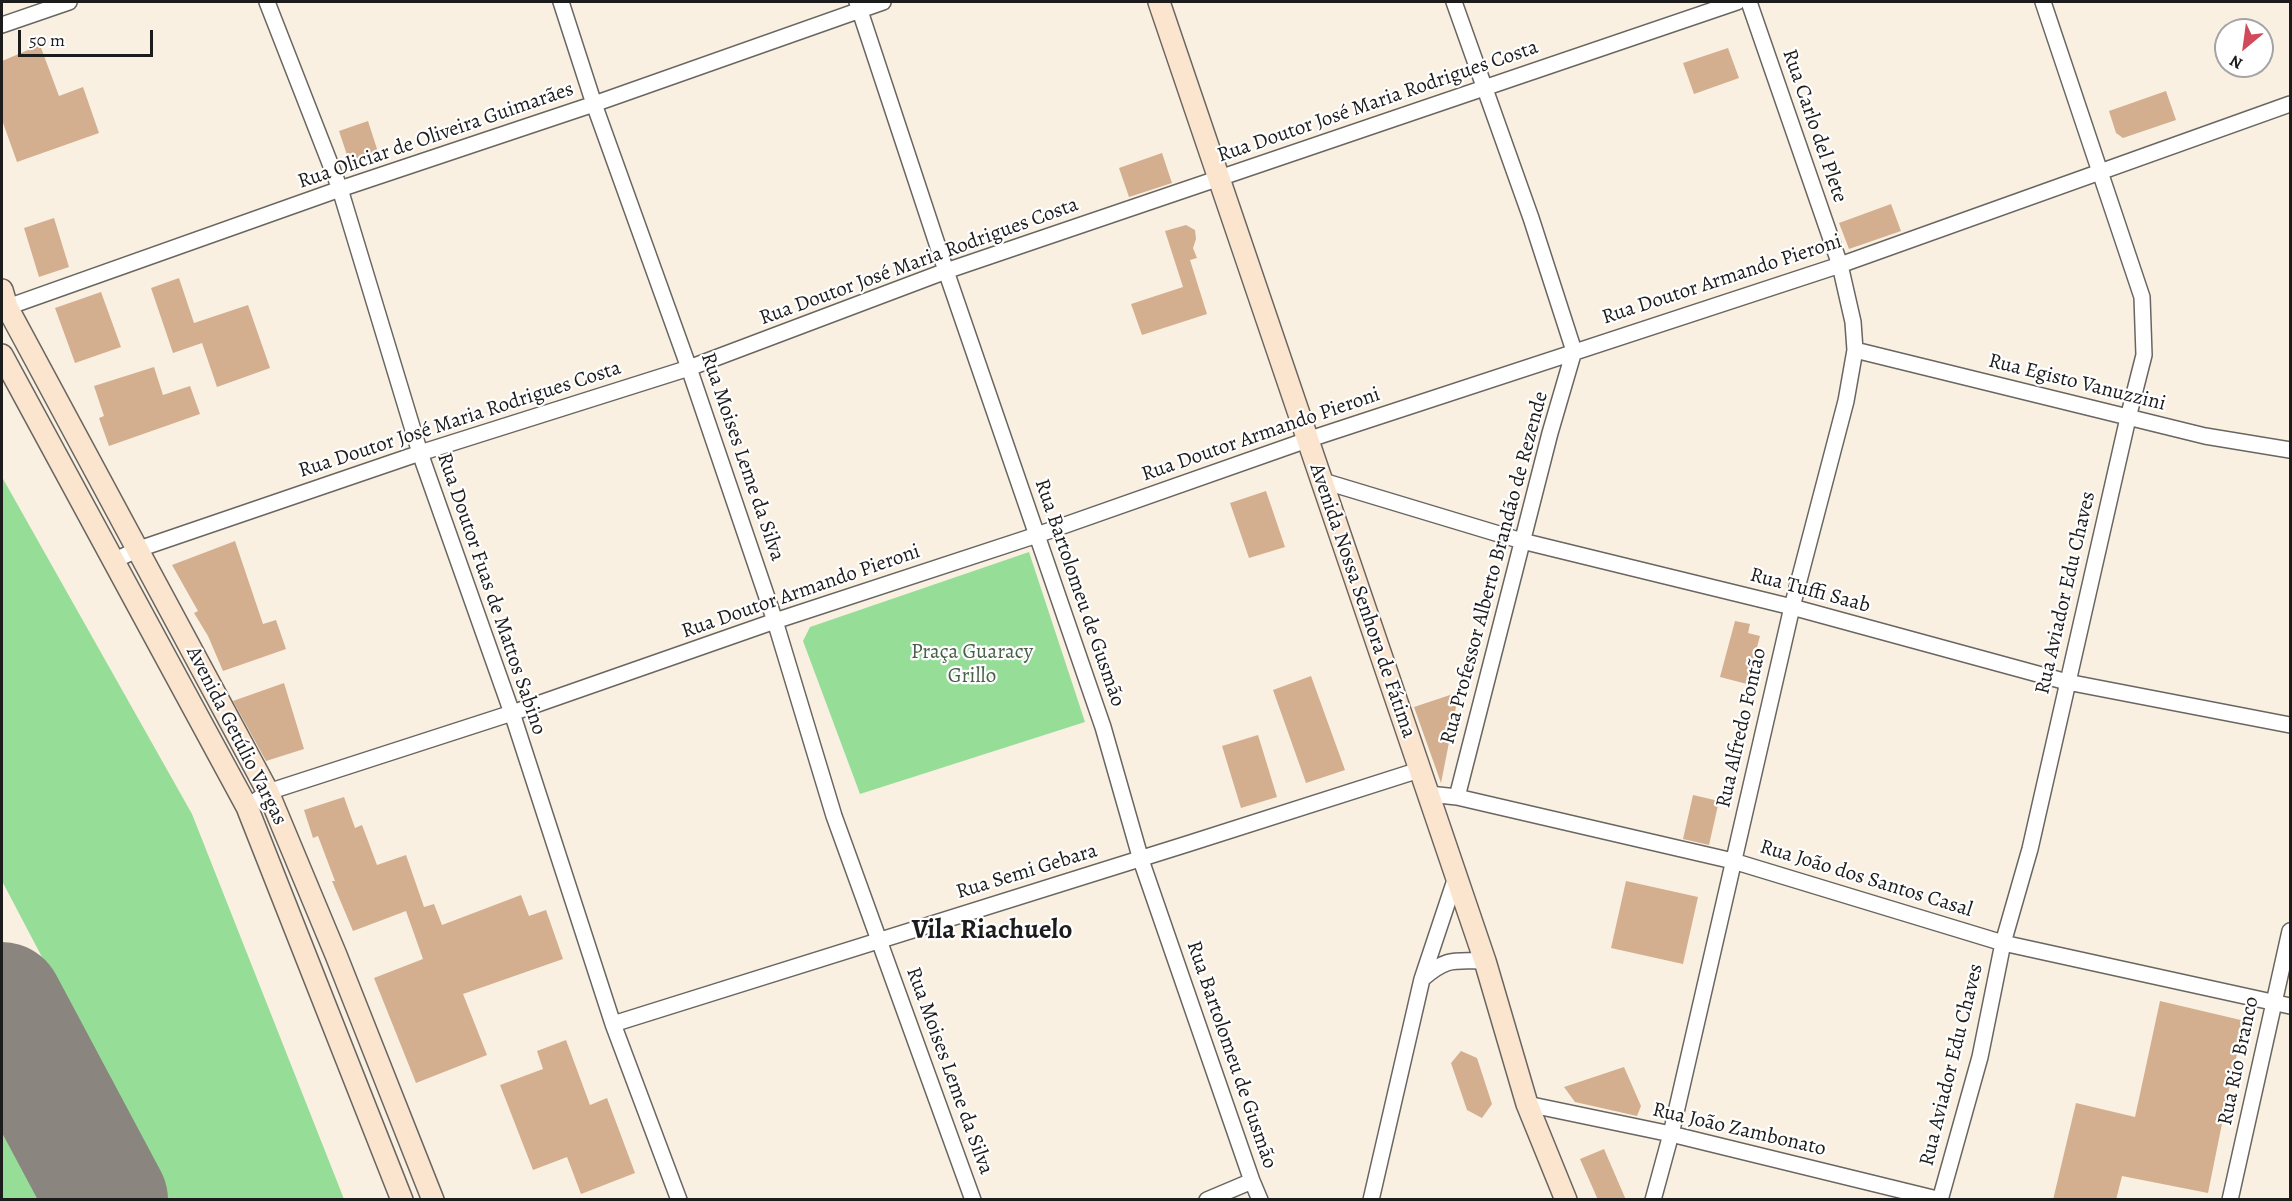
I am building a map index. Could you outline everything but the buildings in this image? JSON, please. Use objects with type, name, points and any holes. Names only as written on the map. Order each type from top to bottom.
[{"type":"main road","name":"Avenida Nossa Senhora de Fátima","points":[[1159,2],[1485,961],[1527,1104],[1566,1200]]},
{"type":"main road","name":"Avenida Getúlio Vargas","points":[[3,302],[139,549],[268,792],[433,1200]]},
{"type":"main road","name":"Avenida Getúlio Vargas","points":[[2,355],[247,807],[402,1200]]},
{"type":"street","points":[[2,24],[69,2]]},
{"type":"street","name":"Rua Doutor Fuas de Mattos Sabino","points":[[267,2],[340,189],[420,453],[512,714],[613,1024],[679,1200]]},
{"type":"street","name":"Rua Moises Leme da Silva","points":[[561,2],[594,104],[689,368],[776,621],[834,816],[973,1200]]},
{"type":"street","name":"Rua Oliciar de Oliveira Guimarães","points":[[3,302],[594,104],[858,5],[883,2]]},
{"type":"street","points":[[1454,2],[1531,218],[1574,351]]},
{"type":"street","name":"Rua Doutor José Maria Rodrigues Costa","points":[[115,560],[139,549],[420,453],[689,368],[946,271],[1737,2]]},
{"type":"street","name":"Rua Carlo del Plete","points":[[1749,2],[1840,265]]},
{"type":"street","name":"Rua Aviador Edu Chaves","points":[[1940,1200],[1980,1057],[2003,943],[2030,849],[2144,355],[2142,297],[2102,172],[2043,2]]},
{"type":"street","name":"Rua Bartolomeu de Gusmão","points":[[858,5],[946,271],[1103,727],[1141,860],[1260,1200]]},
{"type":"street","name":"Rua Doutor Armando Pieroni","points":[[247,807],[268,792],[512,714],[776,621],[1037,535],[1307,440],[1840,265],[2290,104]]},
{"type":"street","name":"Rua Alfredo Fontão","points":[[1653,1200],[1671,1134],[1792,607],[1846,402],[1855,350],[1853,322],[1840,265]]},
{"type":"street","name":"Rua Egisto Vanuzzini","points":[[1855,350],[2205,436],[2290,450]]},
{"type":"street","name":"Rua Professor Alberto Brandão de Rezende","points":[[1457,797],[1522,541],[1574,351]]},
{"type":"street","name":"Rua Tuffi Saab","points":[[1323,481],[1522,541],[1792,607],[2067,682],[2290,725]]},
{"type":"street","name":"Rua Semi Gebara","points":[[613,1024],[879,939],[1141,860],[1419,770]]},
{"type":"street","name":"Rua João dos Santos Casal","points":[[1429,794],[1457,797],[1733,861],[2003,943],[2290,1006]]},
{"type":"street","points":[[1371,1200],[1422,979],[1456,877]]},
{"type":"street","name":"Rua Rio Branco","points":[[2230,1200],[2290,931]]},
{"type":"street","points":[[1422,979],[1438,965],[1453,961],[1485,961]]},
{"type":"street","name":"Rua João Zambonato","points":[[1527,1104],[1671,1134],[1940,1200]]},
{"type":"street","points":[[1207,1200],[1252,1181]]},
{"type":"green space","points":[[2,477],[192,814],[344,1199],[169,1199],[2,881]]},
{"type":"green space","name":"Praça Guaracy Grillo","points":[[1029,552],[1085,722],[860,794],[803,641],[810,627]]},
{"type":"green space","points":[[2,1114],[47,1199],[2,1199]]},
{"type":"runway","points":[[2,1003],[107,1200]]},
{"type":"district","name":"Vila Riachuelo","points":[[992,931]]}]
